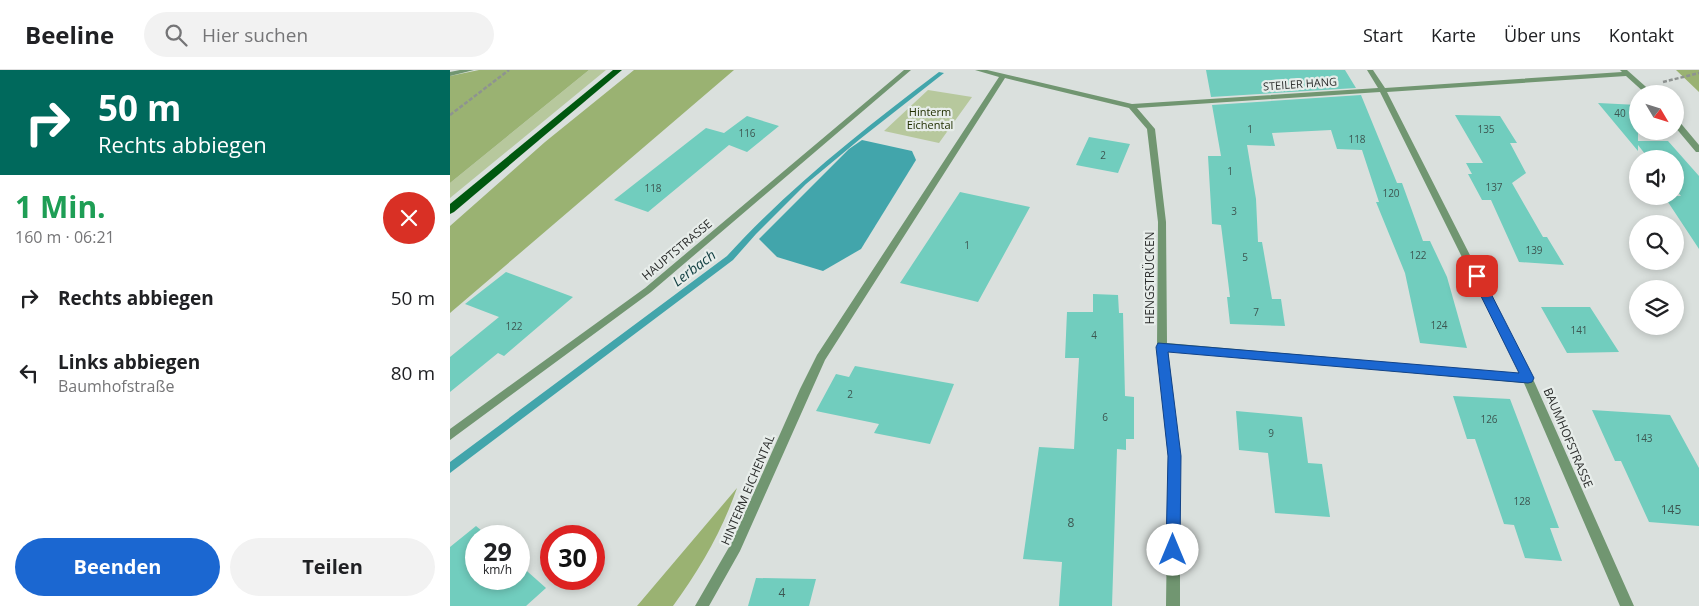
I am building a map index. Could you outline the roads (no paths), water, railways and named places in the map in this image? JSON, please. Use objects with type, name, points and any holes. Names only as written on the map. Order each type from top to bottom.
[{"type":"main road","points":[[450,210],[618,70]]},
{"type":"street","points":[[450,74],[471,70]]},
{"type":"street","name":"HAUPTSTRASSE","points":[[450,435],[648,290],[908,70]]},
{"type":"street","name":"STEILER HANG","points":[[978,70],[1132,106],[1625,72]]},
{"type":"street","name":"BAUMHOFSTRASSE","points":[[1370,70],[1382,89],[1528,378],[1627,606]]},
{"type":"street","points":[[1625,72],[1643,85]]},
{"type":"street","name":"HINTERM EICHENTAL","points":[[702,606],[729,563],[745,531],[798,404],[821,358],[1003,76]]},
{"type":"street","name":"HENGSTRÜCKEN","points":[[1132,106],[1151,129],[1162,222],[1162,347],[1174,456],[1173,606]]},
{"type":"street","points":[[1684,132],[1699,150]]},
{"type":"street","points":[[1162,347],[1528,378]]},
{"type":"water","points":[[862,140],[912,151],[916,160],[861,249],[823,271],[777,257],[759,239],[849,149]]},
{"type":"waterway","name":"Lerbach","points":[[450,468],[730,258],[778,207],[830,160],[941,73]]},
{"type":"park label","name":"Hinterm Eichental","points":[[930,118]]}]
